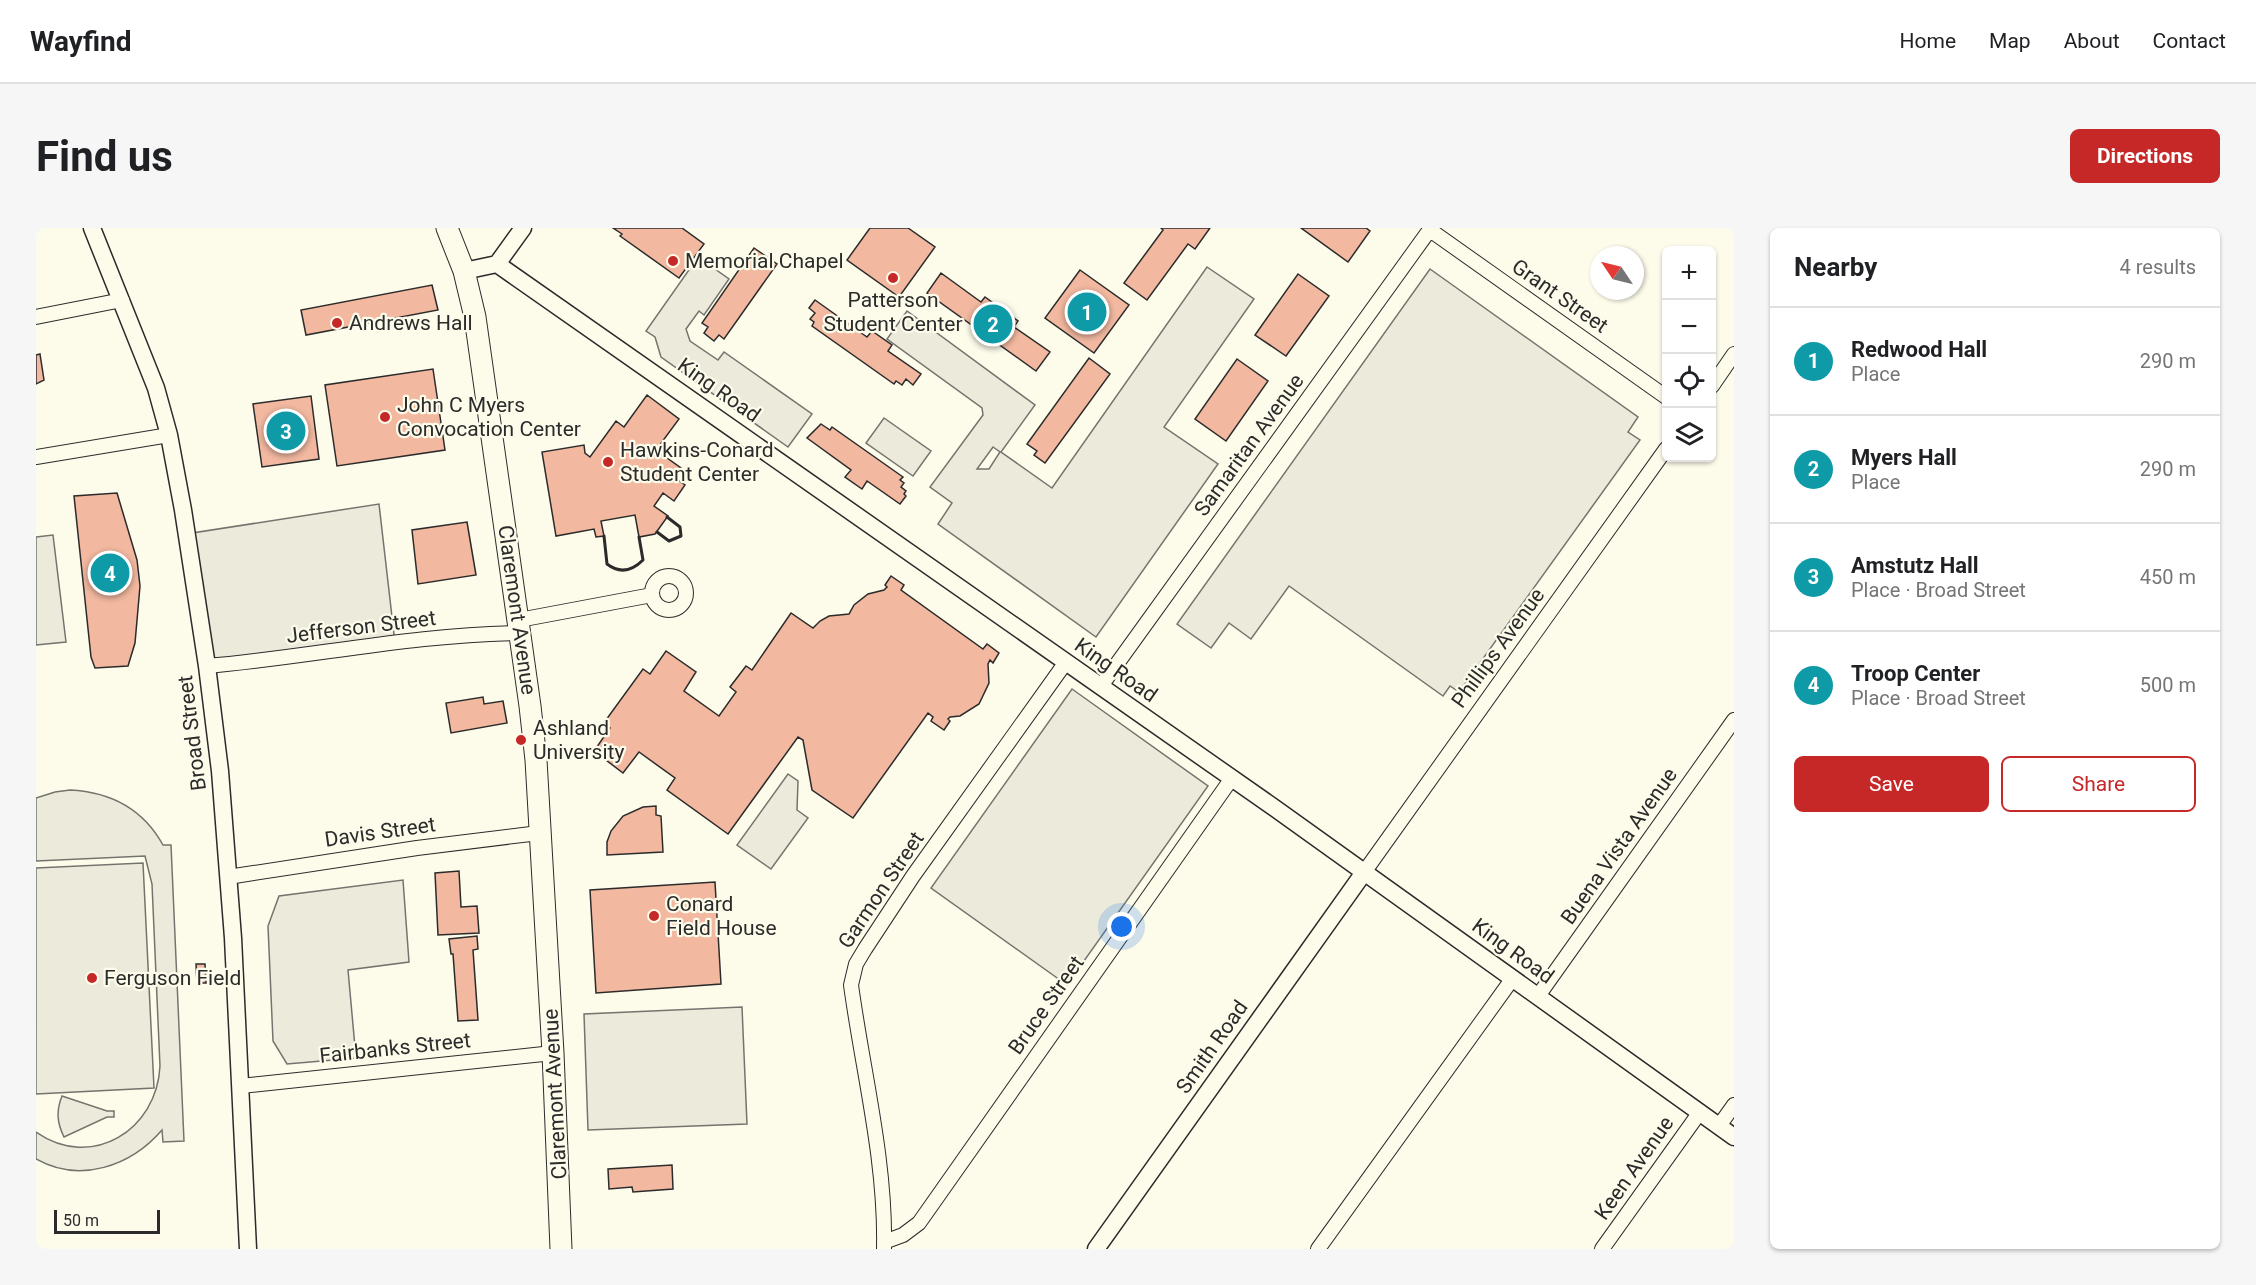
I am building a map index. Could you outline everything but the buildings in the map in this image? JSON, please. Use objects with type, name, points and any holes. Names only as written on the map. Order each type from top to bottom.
[{"type":"main road","name":"Claremont Avenue","points":[[447,228],[464,271],[475,317],[520,626],[536,760],[554,1053],[561,1249]]},
{"type":"street","name":"Broad Street","points":[[93,228],[156,388],[169,435],[207,666],[220,771],[228,877],[248,1249]]},
{"type":"street","points":[[464,271],[497,264],[523,228]]},
{"type":"street","name":"Grant Street","points":[[1431,229],[1662,394]]},
{"type":"street","name":"Samaritan Avenue","points":[[1101,686],[1431,229]]},
{"type":"street","name":"King Road","points":[[497,264],[1232,778],[1734,1137]]},
{"type":"street","points":[[36,317],[122,300]]},
{"type":"street","points":[[1716,380],[1734,354]]},
{"type":"street","points":[[36,457],[169,435]]},
{"type":"street","name":"Phillips Avenue","points":[[1365,872],[1662,455]]},
{"type":"street","name":"Jefferson Street","points":[[207,666],[520,626],[652,595]]},
{"type":"street","name":"Garmon Street","points":[[884,1246],[884,1204],[880,1170],[851,985],[856,964],[913,876],[1066,662]]},
{"type":"street","name":"Buena Vista Avenue","points":[[1538,996],[1734,720]]},
{"type":"street","name":"Bruce Street","points":[[884,1246],[919,1223],[1232,778]]},
{"type":"street","name":"Davis Street","points":[[228,877],[417,848],[539,833]]},
{"type":"street","name":"Smith Road","points":[[1096,1249],[1365,872]]},
{"type":"street","points":[[1318,1249],[1513,978]]},
{"type":"street","name":"Fairbanks Street","points":[[241,1086],[554,1053]]},
{"type":"street","points":[[1719,1126],[1734,1105]]},
{"type":"street","name":"Keen Avenue","points":[[1602,1249],[1700,1112]]},
{"type":"shaded area","points":[[698,257],[729,279],[704,315],[699,311],[686,329],[690,341],[718,360],[724,352],[812,414],[788,447],[661,357],[655,337],[646,331]]},
{"type":"shaded area","points":[[1207,267],[1254,299],[1164,427],[1218,464],[1096,637],[938,524],[952,503],[930,487],[983,415],[982,408],[887,339],[907,311],[1035,405],[1001,452],[1052,488]],"holes":[[[993,447],[1000,452],[989,469],[977,469]]]},
{"type":"shaded area","points":[[1430,269],[1638,417],[1628,432],[1640,440],[1459,692],[1450,686],[1443,696],[1289,586],[1251,639],[1229,623],[1211,648],[1177,624]]},
{"type":"shaded area","points":[[884,418],[931,451],[913,476],[866,443]]},
{"type":"shaded area","points":[[379,504],[395,643],[207,666],[186,534]]},
{"type":"shaded area","points":[[53,535],[66,642],[36,645],[36,537]]},
{"type":"shaded area","points":[[1072,689],[1208,786],[1067,985],[931,888]]},
{"type":"shaded area","points":[[788,774],[798,781],[797,810],[808,818],[771,869],[737,845]]},
{"type":"shaded area","points":[[70,790],[99,794],[124,805],[146,822],[163,845],[171,845],[184,1141],[163,1142],[162,1130],[149,1143],[120,1162],[87,1170],[70,1170],[36,1159],[36,1132],[57,1143],[79,1147],[99,1145],[118,1138],[134,1125],[147,1109],[156,1089],[160,1066],[152,884],[145,856],[36,861],[36,798]]},
{"type":"shaded area","name":"Ferguson Field","points":[[143,863],[154,1088],[36,1094],[36,868]]},
{"type":"shaded area","points":[[403,880],[409,962],[348,970],[356,1058],[287,1064],[273,1041],[268,926],[279,896]]},
{"type":"shaded area","points":[[742,1007],[747,1124],[588,1130],[584,1014]]},
{"type":"shaded area","points":[[62,1096],[107,1111],[114,1111],[114,1117],[107,1117],[64,1137],[58,1117]]},
{"type":"wall","points":[[657,532],[669,541],[681,536],[680,527],[667,517]]},
{"type":"wall","points":[[604,536],[607,564],[621,570],[635,567],[643,560],[639,537]]},
{"type":"place","name":"Memorial Chapel","points":[[673,261]]},
{"type":"place","name":"Patterson Student Center","points":[[893,278]]},
{"type":"place","name":"Redwood Hall","points":[[1087,312]]},
{"type":"place","name":"Andrews Hall","points":[[337,323]]},
{"type":"place","name":"Myers Hall","points":[[993,324]]},
{"type":"place","name":"John C Myers Convocation Center","points":[[385,417]]},
{"type":"place","name":"Amstutz Hall","points":[[286,431]]},
{"type":"place","name":"Hawkins-Conard Student Center","points":[[608,462]]},
{"type":"place","name":"Troop Center","points":[[110,573]]},
{"type":"place","name":"Ashland University","points":[[521,740]]},
{"type":"place","name":"Conard Field House","points":[[654,916]]},
{"type":"place","name":"Ferguson Field","points":[[92,978]]}]
